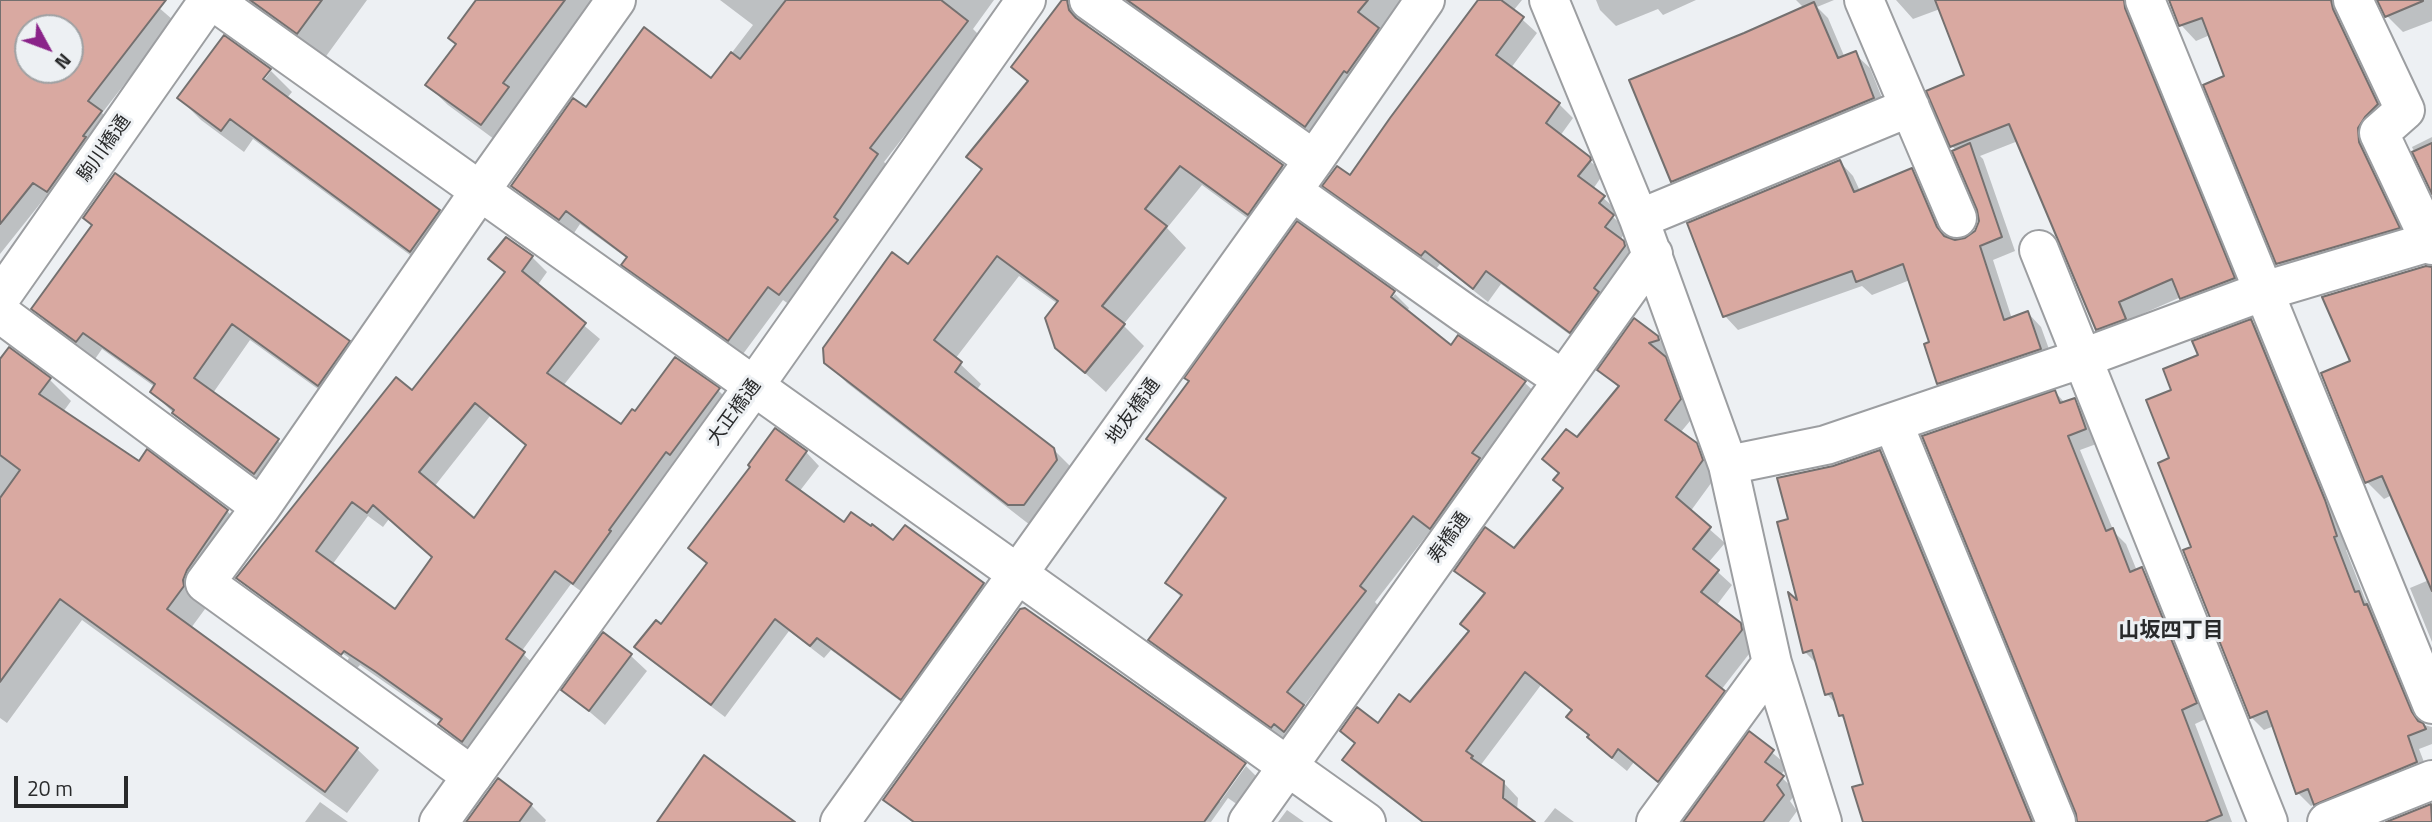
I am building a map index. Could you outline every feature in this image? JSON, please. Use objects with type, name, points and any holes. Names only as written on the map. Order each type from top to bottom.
[{"type":"street","points":[[211,0],[1366,822]]},
{"type":"street","name":"駒川橋通","points":[[0,298],[211,0]]},
{"type":"street","points":[[472,776],[205,583],[616,0]]},
{"type":"street","name":"大正橋通","points":[[439,822],[754,386],[1026,0]]},
{"type":"street","points":[[1089,0],[1314,160]]},
{"type":"street","name":"地友橋通","points":[[841,822],[1292,191],[1425,0]]},
{"type":"street","points":[[1549,0],[1653,254],[1728,465],[1772,663],[1822,822]]},
{"type":"street","points":[[1864,0],[1956,218]]},
{"type":"street","points":[[2145,0],[2432,704]]},
{"type":"street","points":[[1728,465],[1826,445],[2083,358],[2264,291],[2430,243],[2379,133],[2405,110],[2353,0]]},
{"type":"street","points":[[1639,219],[1910,107]]},
{"type":"street","points":[[1292,191],[1562,379]]},
{"type":"street","points":[[2039,250],[2268,822]]},
{"type":"street","name":"寿橋通","points":[[1248,822],[1653,254]]},
{"type":"street","points":[[0,313],[261,507]]},
{"type":"street","points":[[1893,423],[2056,822]]},
{"type":"street","points":[[1656,822],[1772,663]]},
{"type":"street","points":[[2327,822],[2432,780]]},
{"type":"building","points":[[0,0],[166,0],[88,101],[102,111],[47,192],[33,183],[0,224]]},
{"type":"building","points":[[250,0],[322,0],[297,34]]},
{"type":"building","points":[[476,0],[565,0],[503,83],[509,87],[481,125],[425,85],[456,44],[448,38]]},
{"type":"building","points":[[786,0],[941,0],[968,21],[870,148],[878,154],[834,217],[838,220],[779,295],[768,287],[728,341],[621,265],[627,257],[566,211],[559,220],[511,186],[573,98],[586,107],[644,27],[711,78],[731,52],[740,59]]},
{"type":"building","points":[[1062,0],[1067,0],[1069,10],[1076,18],[1283,165],[1248,215],[1180,166],[1145,209],[1167,226],[1102,306],[1125,324],[1085,373],[1055,348],[1045,318],[1058,301],[997,256],[934,340],[962,362],[955,372],[1054,448],[1057,460],[1024,505],[1008,505],[824,363],[823,348],[892,252],[908,264],[982,169],[966,157],[1028,81],[1011,67]]},
{"type":"building","points":[[1127,0],[1368,0],[1358,12],[1379,28],[1347,73],[1344,71],[1305,127]]},
{"type":"building","points":[[1478,0],[1501,0],[1524,17],[1496,55],[1560,103],[1546,123],[1590,157],[1591,160],[1578,176],[1605,196],[1599,203],[1614,215],[1605,227],[1624,241],[1625,246],[1594,288],[1599,292],[1570,333],[1486,271],[1473,289],[1425,251],[1421,256],[1322,186],[1337,166],[1350,175]]},
{"type":"building","points":[[1935,0],[2124,0],[2235,278],[2180,299],[2172,279],[2119,302],[2126,319],[2096,330],[2009,124],[1950,147],[1926,91],[1964,75]]},
{"type":"building","points":[[2169,0],[2331,0],[2378,104],[2358,128],[2359,142],[2400,228],[2276,264],[2203,85],[2224,76],[2202,18],[2179,26]]},
{"type":"building","points":[[2377,0],[2423,0],[2423,1],[2385,17]]},
{"type":"building","points":[[1814,2],[1838,58],[1856,51],[1874,98],[1671,182],[1629,80]]},
{"type":"building","points":[[224,35],[271,69],[263,79],[440,210],[410,252],[230,119],[221,131],[177,98]]},
{"type":"building","points":[[1970,143],[2002,237],[1980,246],[2004,320],[2028,311],[2041,349],[1937,384],[1924,344],[1929,342],[1903,264],[1856,282],[1852,271],[1723,317],[1687,223],[1840,160],[1854,192],[1912,168],[1937,227],[1944,236],[1955,240],[1965,238],[1975,231],[1979,221],[1952,151]]},
{"type":"building","points":[[2432,143],[2432,194],[2412,152]]},
{"type":"building","points":[[115,173],[350,341],[318,386],[232,324],[194,378],[279,439],[254,474],[172,413],[174,410],[150,392],[155,384],[83,333],[76,342],[31,309],[92,225],[83,218]]},
{"type":"building","points":[[1297,221],[1395,291],[1391,297],[1451,345],[1458,335],[1526,381],[1472,453],[1480,458],[1430,529],[1413,516],[1360,586],[1366,591],[1287,692],[1304,705],[1284,732],[1274,724],[1271,728],[1148,640],[1182,595],[1165,583],[1226,498],[1146,439],[1189,381],[1184,378]]},
{"type":"building","points":[[506,237],[533,256],[522,271],[586,323],[547,373],[621,424],[632,409],[635,411],[675,357],[720,388],[670,455],[666,452],[573,584],[555,571],[506,639],[525,652],[462,742],[438,724],[442,719],[344,651],[341,655],[236,578],[396,377],[412,390],[505,272],[488,259]],"holes":[[[475,403],[526,445],[474,518],[419,472]],[[352,502],[367,513],[373,505],[432,557],[395,609],[316,551]]]},
{"type":"building","points":[[2426,266],[2432,267],[2432,591],[2382,476],[2365,483],[2321,373],[2350,361],[2322,297]]},
{"type":"building","points":[[1634,318],[1658,336],[1659,340],[1649,343],[1666,357],[1681,399],[1665,420],[1697,443],[1703,460],[1676,497],[1711,527],[1693,549],[1719,570],[1701,592],[1741,623],[1742,630],[1706,676],[1725,691],[1658,782],[1618,749],[1612,758],[1566,717],[1572,710],[1525,672],[1466,751],[1473,756],[1471,758],[1504,781],[1503,798],[1535,822],[1423,822],[1342,760],[1355,743],[1340,731],[1357,707],[1378,723],[1399,694],[1410,702],[1469,631],[1460,624],[1485,593],[1454,571],[1485,527],[1514,548],[1563,488],[1553,480],[1559,473],[1542,459],[1566,429],[1577,437],[1619,386],[1597,370]]},
{"type":"building","points":[[2251,319],[2325,500],[2337,536],[2334,537],[2355,592],[2359,591],[2364,605],[2367,604],[2412,712],[2426,729],[2408,736],[2417,762],[2314,805],[2308,789],[2296,794],[2267,711],[2250,718],[2183,550],[2191,547],[2158,463],[2169,458],[2146,400],[2171,390],[2163,369],[2198,355],[2192,341]]},
{"type":"building","points":[[9,347],[51,378],[39,394],[139,461],[147,449],[228,510],[187,570],[184,586],[167,609],[358,748],[325,792],[60,599],[0,682],[0,498],[20,470],[0,455],[0,359]]},
{"type":"building","points":[[2055,390],[2060,403],[2075,398],[2086,429],[2068,436],[2106,531],[2113,528],[2130,572],[2142,567],[2197,703],[2182,710],[2222,815],[2205,822],[2077,822],[1922,436]]},
{"type":"building","points":[[775,428],[807,451],[786,480],[844,522],[851,512],[893,540],[905,525],[984,583],[901,700],[817,638],[810,646],[775,619],[711,705],[634,647],[656,620],[661,624],[707,563],[688,548],[750,467],[748,465]]},
{"type":"building","points":[[1880,450],[2032,822],[1863,822],[1852,787],[1863,784],[1843,715],[1839,716],[1832,693],[1825,695],[1812,650],[1803,653],[1788,592],[1797,600],[1777,522],[1788,519],[1777,478],[1833,466]]},
{"type":"building","points":[[1025,608],[1246,763],[1204,822],[914,822],[883,800],[1020,609]]},
{"type":"building","points":[[603,632],[632,654],[589,711],[561,690]]},
{"type":"building","points":[[1749,731],[1774,750],[1765,762],[1784,776],[1777,785],[1784,795],[1763,822],[1683,822]]},
{"type":"building","points":[[704,755],[751,790],[795,822],[657,822]]},
{"type":"building","points":[[498,778],[532,804],[519,822],[466,822]]},
{"type":"building","points":[[2431,804],[2432,822],[2386,822]]},
{"type":"district","name":"山坂四丁目","points":[[2171,632]]}]
